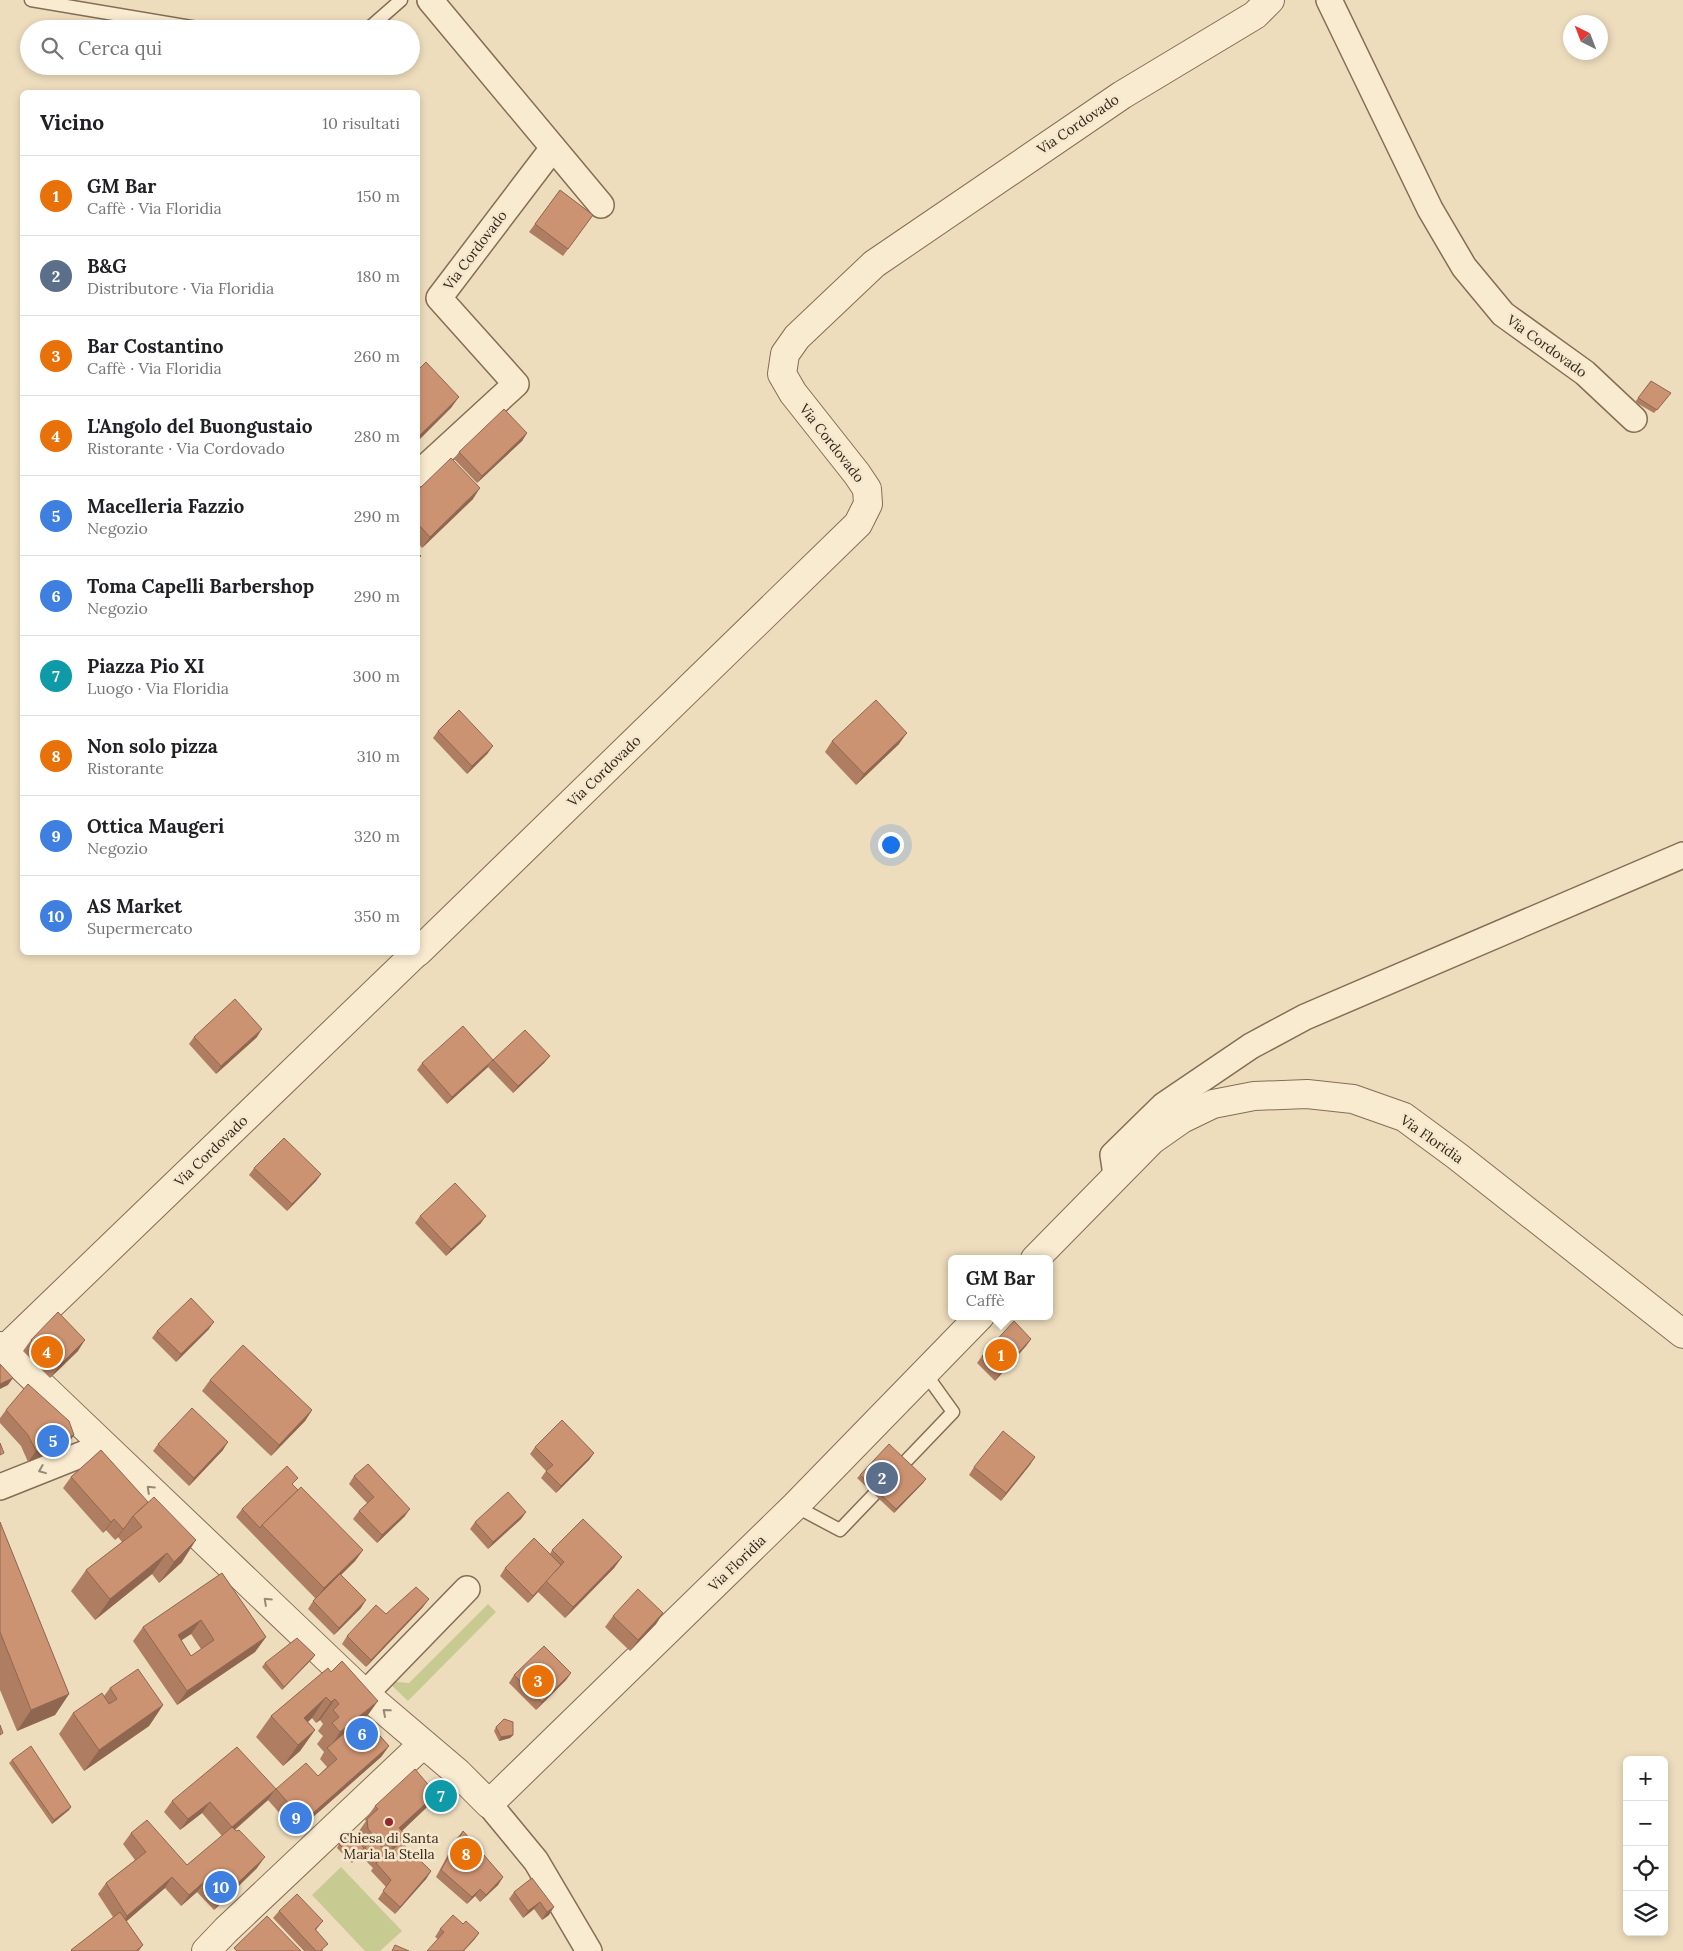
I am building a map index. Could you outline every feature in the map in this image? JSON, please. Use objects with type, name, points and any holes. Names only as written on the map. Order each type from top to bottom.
[{"type":"street","points":[[430,0],[600,205]]},
{"type":"street","name":"Via Cordovado","points":[[420,949],[858,524],[868,504],[867,489],[793,393],[782,374],[785,354],[797,336],[874,264],[1122,95],[1255,15],[1270,0]]},
{"type":"street","name":"Via Cordovado","points":[[1329,0],[1430,208],[1464,267],[1503,314],[1584,373],[1634,419]]},
{"type":"street","name":"Via Cordovado","points":[[420,472],[516,384],[439,298],[553,148]]},
{"type":"street","points":[[1116,1175],[1113,1155],[1164,1105],[1251,1046],[1305,1017],[1683,855]]},
{"type":"street","name":"Via Cordovado","points":[[2,1348],[414,955]]},
{"type":"street","name":"Via Floridia","points":[[1040,1255],[1152,1140],[1182,1119],[1213,1104],[1254,1096],[1307,1094],[1353,1099],[1404,1117],[1457,1156],[1683,1334]]},
{"type":"street","name":"Via Floridia","points":[[489,1804],[795,1506],[976,1320]]},
{"type":"street","points":[[2,1348],[365,1694],[458,1773],[489,1804],[536,1861],[589,1951]]},
{"type":"street","points":[[0,1487],[104,1446]]},
{"type":"street","points":[[365,1694],[467,1588]]},
{"type":"street","points":[[206,1951],[423,1744]]},
{"type":"lane","points":[[30,0],[149,20]]},
{"type":"lane","points":[[378,20],[401,0]]},
{"type":"lane","points":[[795,1506],[840,1530],[953,1412],[925,1373]]},
{"type":"green space","points":[[488,1604],[496,1612],[408,1701],[387,1681],[409,1683]]},
{"type":"green space","points":[[341,1867],[402,1931],[380,1951],[365,1951],[312,1895]]},
{"type":"building","points":[[560,190],[593,215],[568,249],[535,224]]},
{"type":"building","points":[[426,362],[459,397],[420,435],[420,368]]},
{"type":"building","points":[[1651,381],[1671,393],[1657,410],[1638,398]]},
{"type":"building","points":[[504,409],[527,433],[482,476],[459,452]]},
{"type":"building","points":[[451,458],[480,488],[430,537],[420,526],[420,488]]},
{"type":"building","points":[[876,700],[907,733],[864,774],[832,741]]},
{"type":"building","points":[[459,710],[493,746],[472,766],[438,731]]},
{"type":"building","points":[[235,999],[262,1029],[221,1066],[194,1037]]},
{"type":"building","points":[[463,1026],[493,1060],[452,1097],[422,1063]]},
{"type":"building","points":[[525,1030],[550,1056],[518,1086],[493,1060]]},
{"type":"building","points":[[284,1138],[321,1174],[292,1204],[254,1168]]},
{"type":"building","points":[[455,1183],[486,1216],[451,1249],[420,1216]]},
{"type":"building","points":[[191,1298],[214,1322],[181,1354],[157,1331]]},
{"type":"building","points":[[58,1312],[85,1340],[58,1367],[31,1340]]},
{"type":"building","points":[[1014,1321],[1031,1339],[1000,1373],[982,1356]]},
{"type":"building","points":[[243,1345],[312,1410],[279,1445],[210,1380]]},
{"type":"building","points":[[0,1364],[13,1378],[0,1384]]},
{"type":"building","points":[[28,1384],[69,1421],[74,1435],[36,1451],[28,1435],[6,1410]]},
{"type":"building","points":[[192,1408],[228,1442],[194,1478],[158,1444]]},
{"type":"building","points":[[562,1420],[594,1453],[561,1486],[546,1471],[553,1465],[535,1447]]},
{"type":"building","points":[[1003,1431],[1035,1457],[1006,1493],[974,1467]]},
{"type":"building","points":[[0,1443],[4,1453],[0,1455]]},
{"type":"building","points":[[889,1444],[926,1479],[896,1509],[860,1475]]},
{"type":"building","points":[[101,1450],[148,1502],[123,1529],[114,1519],[111,1522],[71,1477]]},
{"type":"building","points":[[368,1464],[410,1509],[382,1535],[359,1511],[374,1497],[354,1476]]},
{"type":"building","points":[[287,1466],[298,1478],[292,1484],[298,1490],[260,1528],[242,1509]]},
{"type":"building","points":[[301,1487],[363,1550],[324,1588],[262,1525]]},
{"type":"building","points":[[508,1492],[526,1512],[493,1542],[475,1522]]},
{"type":"building","points":[[154,1497],[196,1540],[174,1562],[167,1553],[110,1599],[86,1570],[142,1527],[133,1516]]},
{"type":"building","points":[[583,1519],[622,1557],[573,1607],[546,1581],[564,1562],[552,1550]]},
{"type":"building","points":[[0,1522],[69,1694],[31,1710],[0,1632]]},
{"type":"building","points":[[534,1538],[561,1565],[533,1596],[505,1568]]},
{"type":"building","points":[[222,1573],[266,1637],[187,1691],[143,1627]],"holes":[[[201,1620],[214,1640],[191,1656],[178,1635]]]},
{"type":"building","points":[[340,1574],[366,1600],[339,1628],[313,1601]]},
{"type":"building","points":[[416,1587],[429,1599],[371,1660],[347,1636],[376,1605],[386,1614]]},
{"type":"building","points":[[638,1589],[663,1613],[638,1640],[613,1616]]},
{"type":"building","points":[[297,1638],[315,1655],[284,1687],[265,1663]]},
{"type":"building","points":[[544,1646],[571,1673],[542,1702],[514,1675]]},
{"type":"building","points":[[342,1661],[378,1701],[340,1732],[332,1723],[339,1717],[333,1710],[339,1704],[335,1699],[331,1702],[326,1697],[304,1718],[315,1730],[298,1745],[271,1716],[328,1668],[331,1672]]},
{"type":"building","points":[[138,1669],[163,1705],[99,1750],[73,1713],[102,1693],[109,1704],[117,1699],[110,1688]]},
{"type":"building","points":[[363,1717],[389,1746],[304,1821],[276,1789],[306,1763],[318,1776],[337,1759],[327,1748]]},
{"type":"building","points":[[504,1719],[513,1722],[513,1735],[501,1737],[496,1727]]},
{"type":"building","points":[[31,1746],[71,1807],[54,1820],[12,1760]]},
{"type":"building","points":[[237,1747],[276,1789],[232,1827],[210,1802],[188,1819],[172,1801]]},
{"type":"building","name":"Chiesa di Santa Maria la Stella","points":[[415,1769],[436,1794],[399,1828],[406,1835],[393,1847],[383,1836],[373,1835],[368,1829],[367,1819],[378,1809],[375,1806]]},
{"type":"building","points":[[147,1820],[187,1865],[232,1827],[236,1831],[239,1830],[265,1857],[221,1899],[205,1881],[189,1895],[172,1877],[127,1916],[106,1883],[146,1852],[131,1833]]},
{"type":"building","points":[[463,1831],[503,1877],[486,1895],[480,1889],[472,1897],[441,1870]]},
{"type":"building","points":[[350,1834],[364,1848],[354,1859],[339,1844]]},
{"type":"building","points":[[368,1842],[378,1843],[388,1854],[401,1842],[431,1871],[400,1907],[383,1891],[391,1880],[376,1863],[379,1861],[365,1848]]},
{"type":"building","points":[[532,1878],[554,1907],[547,1912],[540,1902],[528,1911],[514,1892]]},
{"type":"building","points":[[297,1894],[323,1921],[315,1929],[328,1944],[320,1951],[316,1951],[279,1911]]},
{"type":"building","points":[[120,1912],[143,1945],[136,1951],[71,1950]]},
{"type":"building","points":[[453,1915],[463,1924],[466,1921],[479,1933],[463,1951],[427,1951],[444,1932],[440,1929]]},
{"type":"building","points":[[267,1916],[301,1951],[237,1951],[234,1948]]},
{"type":"building","points":[[395,1945],[409,1951],[392,1951]]},
{"type":"place","name":"L'Angolo del Buongustaio","points":[[47,1352]]},
{"type":"place","name":"GM Bar","points":[[1001,1355]]},
{"type":"place","name":"Macelleria Fazzio","points":[[53,1441]]},
{"type":"place","name":"B&G","points":[[882,1478]]},
{"type":"place","name":"Bar Costantino","points":[[538,1681]]},
{"type":"place","name":"Toma Capelli Barbershop","points":[[362,1734]]},
{"type":"place","name":"Piazza Pio XI","points":[[441,1796]]},
{"type":"place","name":"Ottica Maugeri","points":[[296,1818]]},
{"type":"place","name":"Chiesa di Santa Maria la Stella","points":[[389,1822]]},
{"type":"place","name":"Non solo pizza","points":[[466,1854]]},
{"type":"place","name":"AS Market","points":[[221,1887]]}]
